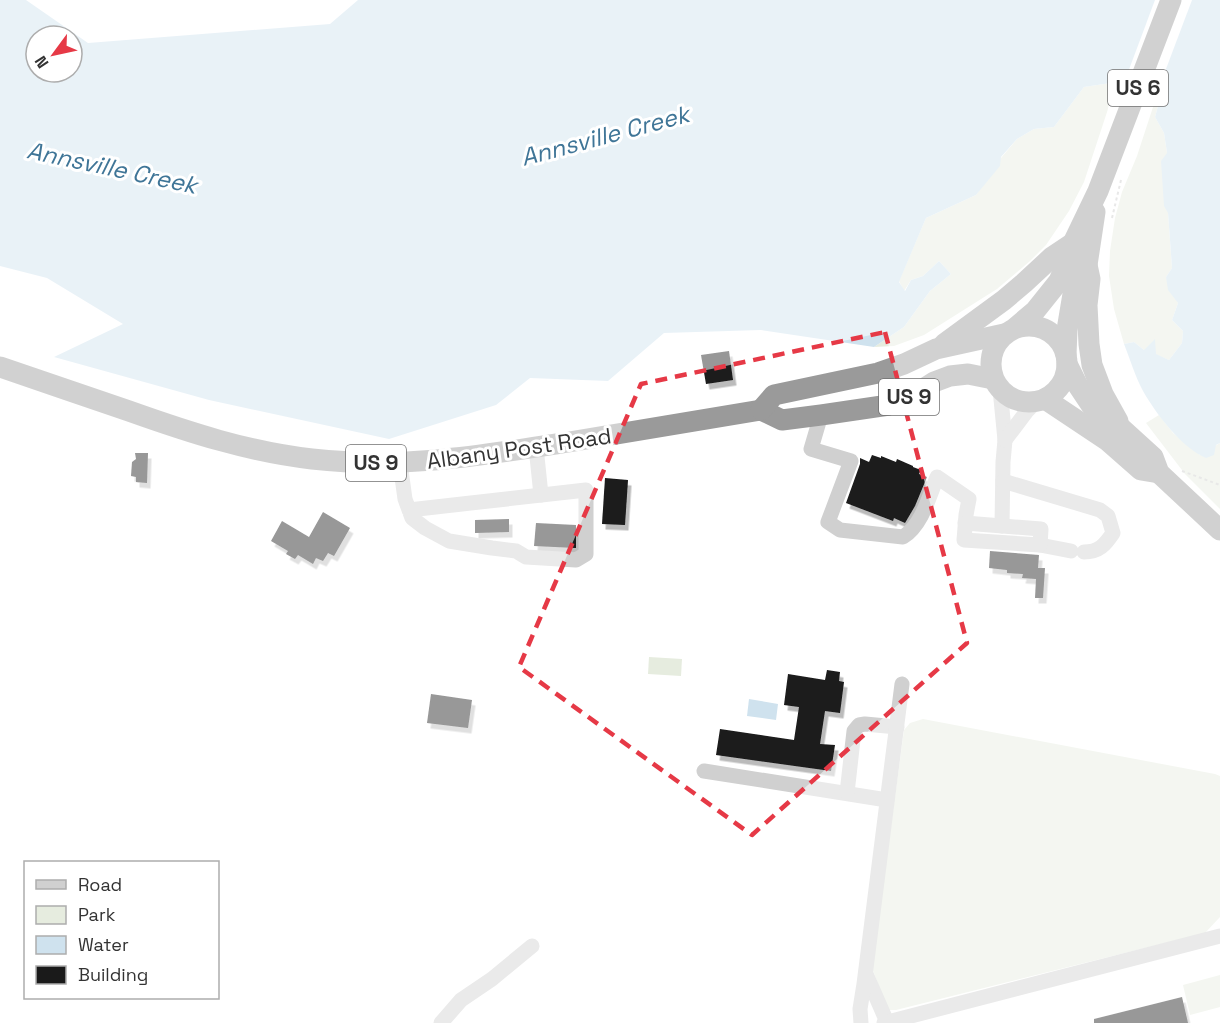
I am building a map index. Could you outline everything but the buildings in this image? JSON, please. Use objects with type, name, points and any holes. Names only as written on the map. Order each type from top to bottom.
[{"type":"highway","name":"US 6","points":[[997,384],[991,367],[992,355],[997,344],[1035,311],[1059,281],[1073,243],[1101,184],[1171,0]]},
{"type":"highway","name":"US 6","points":[[1101,184],[1087,266],[1090,279],[1087,305],[1089,344],[1092,366],[1102,394],[1120,427]]},
{"type":"highway","name":"US 6","points":[[936,350],[1024,283],[1052,257],[1073,243]]},
{"type":"highway","name":"US 6","points":[[1041,400],[1056,392],[1064,382],[1067,330],[1076,276],[1087,266]]},
{"type":"highway","points":[[1010,331],[1027,327],[1040,328],[1052,334],[1060,344],[1067,360]]},
{"type":"highway","name":"Albany Post Road","points":[[761,410],[774,396],[878,373],[936,350],[1010,331]]},
{"type":"highway","name":"US 6","points":[[1067,360],[1077,384],[1091,405],[1153,457],[1159,473],[1220,530]]},
{"type":"highway","name":"Albany Post Road","points":[[0,367],[178,428],[242,446],[310,459],[400,463],[480,456],[761,410],[782,420],[889,405],[950,376],[968,374],[997,384]]},
{"type":"highway","name":"US 9","points":[[997,384],[1009,397],[1020,401],[1041,400]]},
{"type":"highway","name":"US 6","points":[[1041,400],[1108,441],[1140,470],[1159,473]]},
{"type":"street","points":[[997,384],[1004,415],[1005,440],[998,532]]},
{"type":"street","points":[[1005,440],[1027,411],[1041,400]]},
{"type":"street","points":[[821,415],[811,449],[851,461],[828,522],[840,530],[903,537],[918,522],[937,477],[969,500],[998,532],[1040,545],[1078,551],[1097,551],[1113,533],[1108,516],[1100,510],[1003,481]]},
{"type":"street","points":[[536,447],[541,495]]},
{"type":"street","points":[[400,463],[405,499],[409,510],[412,518],[449,541],[516,550],[526,557],[576,560],[586,554],[586,490],[409,510]]},
{"type":"street","points":[[861,1023],[860,1009],[902,684]]},
{"type":"street","points":[[847,793],[854,731],[859,725],[865,724],[897,727]]},
{"type":"street","points":[[704,771],[887,800]]},
{"type":"street","points":[[866,974],[886,1022],[1220,936]]},
{"type":"street","points":[[441,1023],[461,1000],[492,979],[532,946]]},
{"type":"highlighted area","points":[[885,332],[967,643],[752,835],[519,667],[641,384]]},
{"type":"green space","points":[[1111,83],[1108,109],[1084,182],[1069,211],[1046,245],[997,289],[924,335],[894,346],[874,347],[904,327],[930,291],[951,274],[939,261],[923,276],[911,280],[904,291],[899,281],[926,218],[976,195],[1017,139],[1034,129],[1054,127],[1084,87]]},
{"type":"green space","points":[[1154,104],[1158,106],[1155,117],[1164,133],[1167,153],[1172,268],[1166,277],[1178,303],[1172,320],[1183,331],[1182,343],[1169,360],[1144,350],[1134,342],[1124,344],[1114,309],[1109,276],[1115,218]]},
{"type":"green space","points":[[1159,415],[1173,433],[1200,455],[1220,443],[1220,509],[1185,474],[1146,423]]},
{"type":"green space","points":[[649,657],[682,659],[681,676],[648,674]]},
{"type":"green space","points":[[923,719],[1220,776],[1220,917],[1205,933],[896,1010],[888,1010],[872,968],[904,730],[910,723]]},
{"type":"green space","points":[[1220,975],[1220,1007],[1190,1015],[1183,985]]},
{"type":"water","name":"Annsville Creek","points":[[0,0],[26,0],[61,24],[24,24],[24,84],[84,84],[84,40],[88,43],[330,24],[358,0],[1220,0],[1220,443],[1216,445],[1214,455],[1206,458],[1188,447],[1155,410],[1140,385],[1124,344],[1134,342],[1144,350],[1155,339],[1156,354],[1169,360],[1182,343],[1183,331],[1172,320],[1178,303],[1168,290],[1166,277],[1172,268],[1161,161],[1167,153],[1164,133],[1155,117],[1158,106],[1111,83],[1084,87],[1054,127],[1034,129],[1017,139],[1001,157],[1000,166],[976,195],[926,218],[899,282],[905,291],[911,280],[923,276],[939,261],[951,274],[930,291],[904,327],[874,347],[761,330],[664,333],[608,381],[530,378],[496,405],[389,439],[209,400],[54,357],[123,324],[47,278],[0,266]]},
{"type":"water","points":[[749,699],[778,704],[776,720],[747,716]]},
{"type":"pier","points":[[1155,0],[1192,0],[1152,106],[1121,91]]}]
